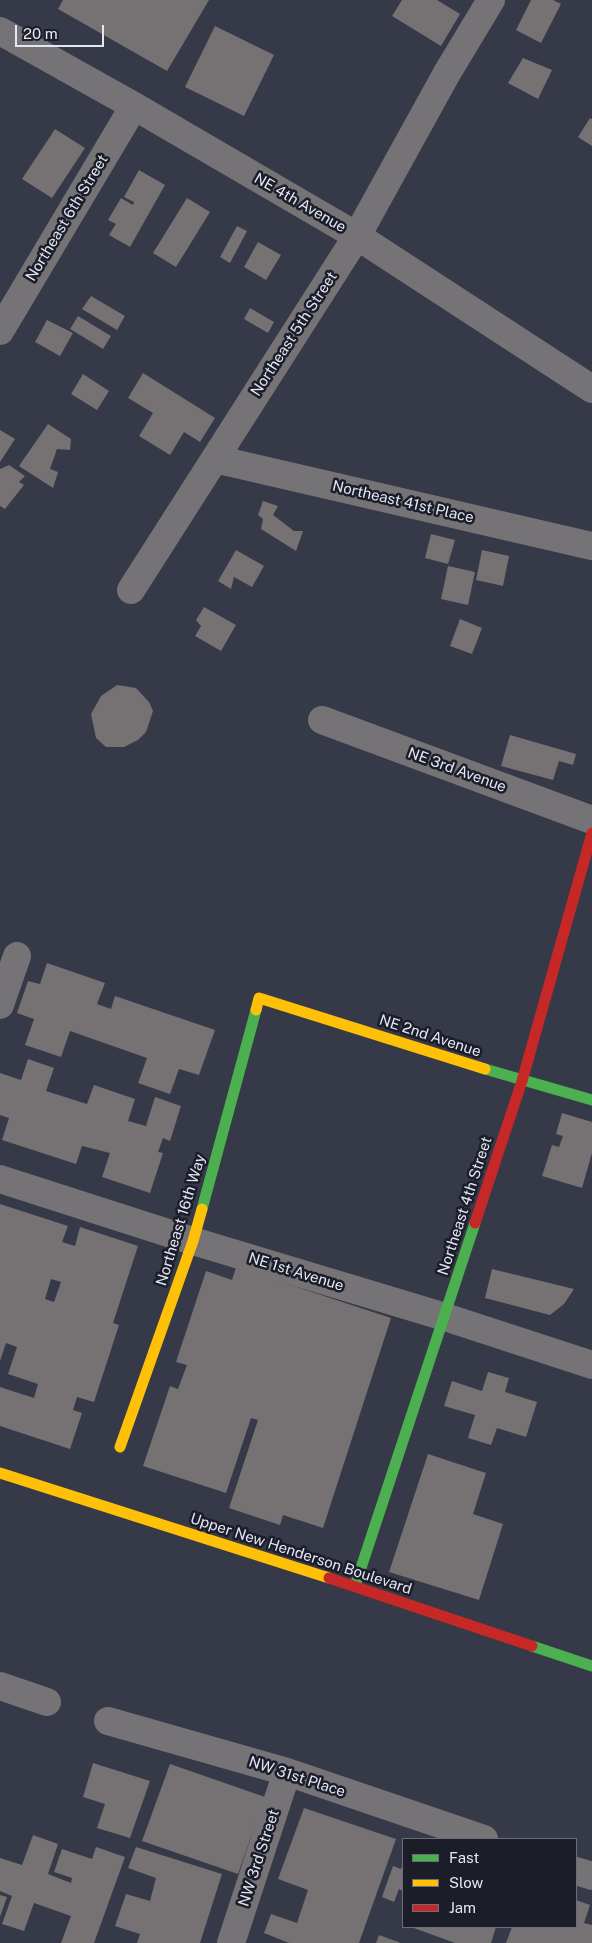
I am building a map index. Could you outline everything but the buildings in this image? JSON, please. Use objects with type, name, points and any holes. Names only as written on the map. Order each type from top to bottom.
[{"type":"street","name":"Northeast 5th Street","points":[[131,590],[357,236],[447,73],[491,0]]},
{"type":"street","name":"NE 4th Avenue","points":[[0,31],[134,106],[357,236],[592,388]]},
{"type":"street","name":"Northeast 6th Street","points":[[0,331],[134,106]]},
{"type":"street","name":"Northeast 41st Place","points":[[215,459],[592,546]]},
{"type":"street","name":"NE 3rd Avenue","points":[[322,720],[592,820]]},
{"type":"street","name":"Northeast 4th Street","points":[[355,1586],[522,1081],[592,833]]},
{"type":"street","points":[[0,1005],[17,956]]},
{"type":"street","name":"NE 2nd Avenue","points":[[259,998],[522,1081],[592,1100]]},
{"type":"street","name":"Northeast 16th Way","points":[[120,1447],[193,1241],[259,998]]},
{"type":"street","name":"NE 1st Avenue","points":[[0,1179],[193,1241],[445,1316],[592,1365]]},
{"type":"street","name":"Upper New Henderson Boulevard","points":[[0,1473],[355,1586],[592,1666]]},
{"type":"street","points":[[0,1686],[47,1702]]},
{"type":"street","name":"NW 31st Place","points":[[108,1721],[288,1772],[481,1838]]},
{"type":"street","name":"NW 3rd Street","points":[[231,1943],[288,1772]]},
{"type":"street","points":[[577,1870],[592,1876]]},
{"type":"traffic: fast","points":[[202,1209],[256,1010]]},
{"type":"traffic: fast","points":[[485,1069],[592,1100]]},
{"type":"traffic: fast","points":[[355,1586],[475,1223]]},
{"type":"traffic: fast","points":[[532,1646],[592,1666]]},
{"type":"traffic: slow","points":[[256,1010],[259,998],[485,1069]]},
{"type":"traffic: slow","points":[[120,1447],[193,1241],[202,1209]]},
{"type":"traffic: slow","points":[[0,1473],[329,1578]]},
{"type":"traffic: jam","points":[[475,1223],[522,1081],[592,833]]},
{"type":"traffic: jam","points":[[329,1578],[532,1646]]}]
